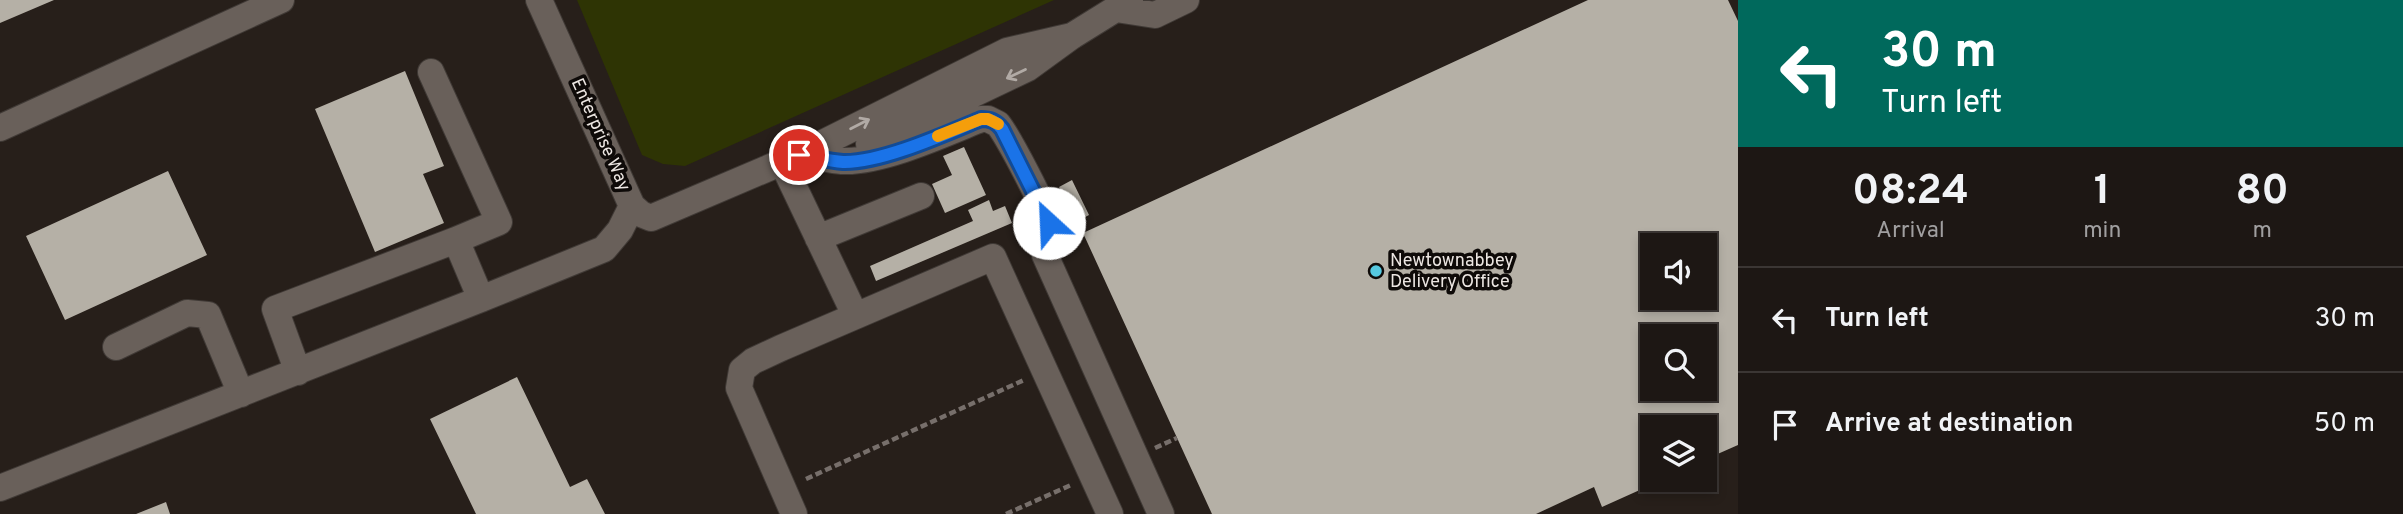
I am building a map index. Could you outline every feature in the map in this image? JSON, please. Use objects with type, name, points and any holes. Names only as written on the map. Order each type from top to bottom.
[{"type":"street","points":[[0,128],[241,9],[281,0]]},
{"type":"street","name":"Enterprise Way","points":[[539,0],[632,206],[651,218],[801,158],[1006,51],[1072,36]]},
{"type":"street","points":[[801,158],[875,142],[1028,68],[1072,36],[1123,5],[1155,15],[1175,5]]},
{"type":"street","points":[[298,372],[275,309],[499,222],[431,72]]},
{"type":"street","points":[[801,158],[843,162],[861,160],[884,155],[981,119],[998,124],[1046,215],[1050,233],[1045,244],[1045,255],[1161,514]]},
{"type":"street","points":[[801,158],[818,238],[855,315]]},
{"type":"street","points":[[818,238],[921,195]]},
{"type":"street","points":[[0,488],[604,249],[620,230],[632,206]]},
{"type":"street","points":[[456,240],[481,299]]},
{"type":"street","points":[[794,514],[740,388],[742,370],[752,361],[993,257],[1110,514]]},
{"type":"street","points":[[116,347],[187,313],[208,315],[241,394]]},
{"type":"path","points":[[783,490],[1044,371]]},
{"type":"green space","points":[[577,0],[1054,0],[685,166],[663,164],[642,155]]},
{"type":"building","points":[[0,0],[54,0],[0,23]]},
{"type":"building","name":"Newtownabbey Delivery Office","points":[[1588,0],[1728,0],[1738,21],[1738,445],[1717,454],[1717,415],[1640,415],[1640,490],[1602,507],[1594,487],[1536,514],[1212,514],[1083,233]]},
{"type":"building","points":[[405,71],[444,166],[423,174],[444,223],[375,252],[315,109]]},
{"type":"building","points":[[964,147],[986,195],[945,213],[932,184],[952,175],[943,156]]},
{"type":"building","points":[[168,171],[207,255],[65,320],[26,236]]},
{"type":"building","points":[[1072,180],[1089,215],[1076,222],[1059,187]]},
{"type":"building","points":[[989,200],[993,211],[1005,206],[1012,223],[876,281],[870,266],[973,221],[968,210]]},
{"type":"building","points":[[517,377],[570,487],[587,479],[605,514],[476,514],[430,419]]},
{"type":"building","points":[[166,502],[170,514],[136,514]]},
{"type":"slow traffic","points":[[938,136],[981,119],[998,124]]},
{"type":"place","name":"Newtownabbey Delivery Office","points":[[1376,271]]},
{"type":"route","points":[[799,155],[843,162],[861,160],[884,155],[981,119],[988,119],[1002,129],[1049,223]]}]
